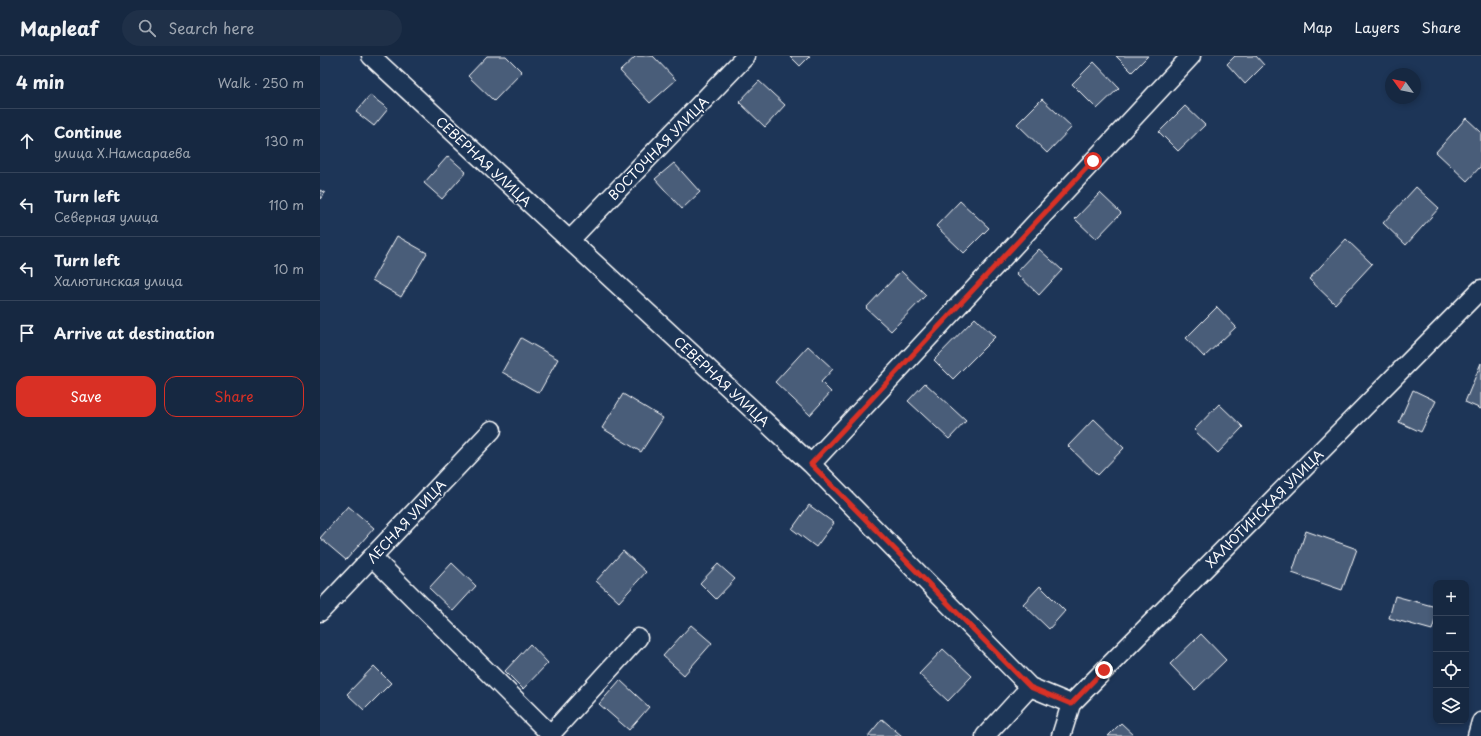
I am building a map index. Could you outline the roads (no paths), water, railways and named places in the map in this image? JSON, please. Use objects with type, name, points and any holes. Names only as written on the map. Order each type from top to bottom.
[{"type":"street","name":"СЕВЕРНАЯ УЛИЦА","points":[[371,56],[811,464],[1030,687],[1071,704]]},
{"type":"street","name":"ВОСТОЧНАЯ УЛИЦА","points":[[570,240],[746,56]]},
{"type":"street","points":[[811,464],[1191,56]]},
{"type":"street","name":"ХАЛЮТИНСКАЯ УЛИЦА","points":[[1062,736],[1071,704],[1481,289]]},
{"type":"street","name":"ЛЕСНАЯ УЛИЦА","points":[[320,612],[492,430]]},
{"type":"street","points":[[372,557],[550,736],[638,638]]},
{"type":"street","points":[[985,736],[1030,687]]},
{"type":"street","points":[[1477,736],[1481,722]]}]
